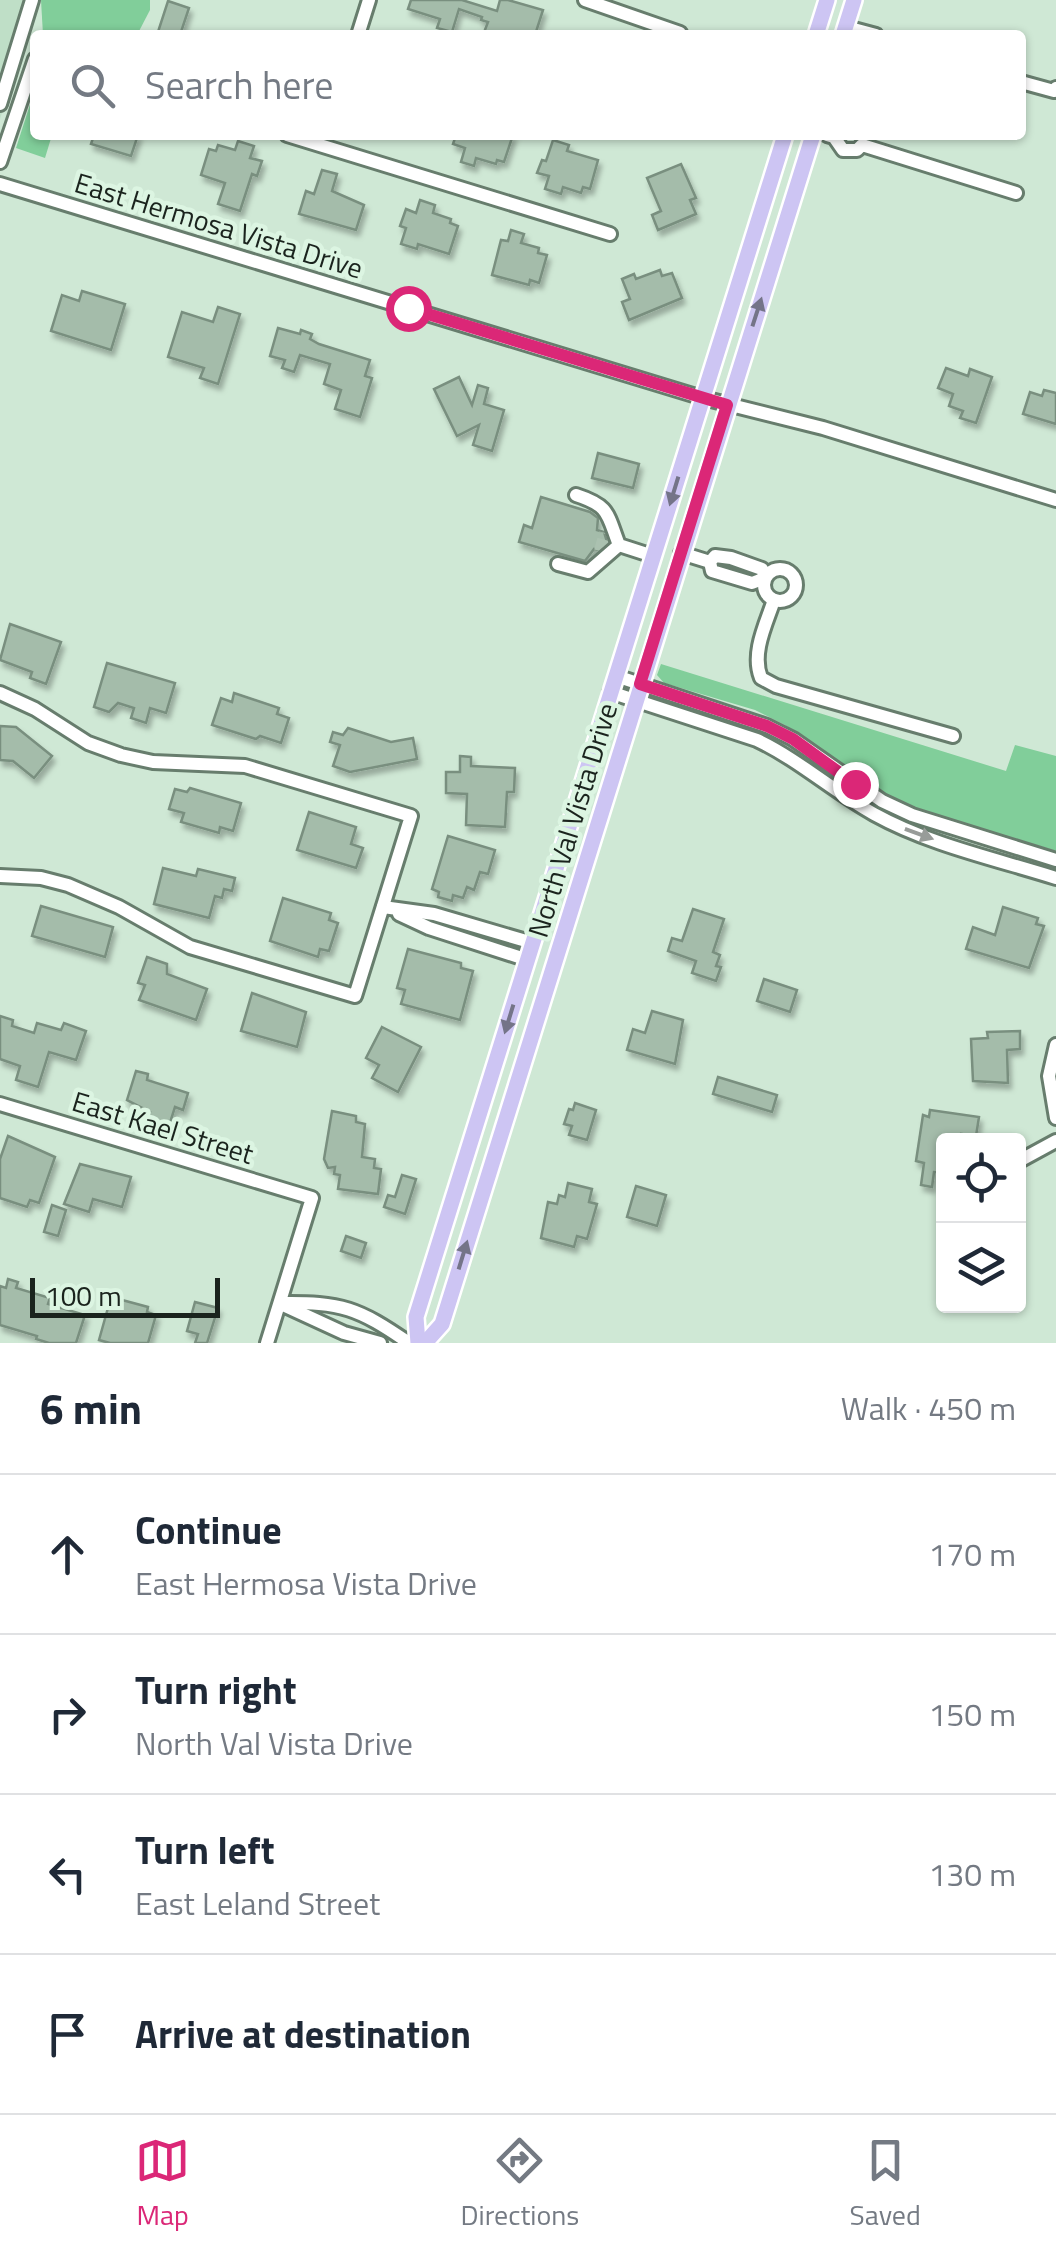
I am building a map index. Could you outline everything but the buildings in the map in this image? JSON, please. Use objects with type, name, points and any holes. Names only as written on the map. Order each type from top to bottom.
[{"type":"main road","points":[[818,27],[827,0]]},
{"type":"main road","points":[[845,30],[854,0]]},
{"type":"main road","name":"North Val Vista Drive","points":[[422,1343],[416,1316],[783,140]]},
{"type":"main road","name":"North Val Vista Drive","points":[[422,1343],[442,1324],[810,140]]},
{"type":"street","points":[[0,104],[32,0]]},
{"type":"street","points":[[360,30],[369,0]]},
{"type":"street","points":[[585,0],[671,30]]},
{"type":"street","points":[[0,162],[30,74]]},
{"type":"street","points":[[1026,84],[1054,92],[1056,88]]},
{"type":"street","points":[[835,140],[842,150],[856,150],[861,140],[1016,193]]},
{"type":"street","points":[[326,141],[610,234]]},
{"type":"street","name":"East Hermosa Vista Drive","points":[[0,184],[703,398],[823,428],[1056,500]]},
{"type":"street","points":[[576,495],[597,502],[608,511],[609,530],[619,545],[653,556]]},
{"type":"street","points":[[558,564],[588,572],[600,556],[619,545]]},
{"type":"street","points":[[681,553],[710,562],[712,571],[752,583],[781,569],[794,577],[796,587],[791,596],[774,600]]},
{"type":"street","points":[[765,578],[765,591],[774,600]]},
{"type":"street","points":[[774,600],[758,650],[756,667],[761,678],[776,686],[954,736]]},
{"type":"street","points":[[613,684],[767,726],[793,739],[882,801],[912,815],[1056,860]]},
{"type":"street","points":[[638,692],[776,749],[845,798],[908,830],[1056,878]]},
{"type":"street","points":[[0,693],[88,743],[121,755],[153,762],[245,766],[411,816],[355,996],[190,947],[118,906],[68,885],[41,878],[0,876]]},
{"type":"street","points":[[383,907],[434,914],[533,943]]},
{"type":"street","points":[[383,907],[429,928],[528,960]]},
{"type":"street","points":[[480,944],[484,928]]},
{"type":"street","points":[[1056,1045],[1050,1076],[1056,1118]]},
{"type":"street","name":"East Kael Street","points":[[0,1104],[312,1198],[280,1303]]},
{"type":"street","points":[[1026,1158],[1056,1141]]},
{"type":"street","points":[[280,1303],[328,1303],[371,1317],[409,1343]]},
{"type":"street","points":[[280,1303],[344,1334],[380,1343]]},
{"type":"street","points":[[268,1343],[280,1303]]},
{"type":"street","points":[[344,1334],[352,1311]]},
{"type":"shaded area","points":[[0,0],[38,0],[0,119]]},
{"type":"green space","points":[[41,0],[150,0],[150,10],[140,30],[43,30]]},
{"type":"green space","points":[[30,105],[30,140],[50,140],[45,158],[16,148]]},
{"type":"green space","points":[[661,664],[1006,771],[1015,745],[1056,756],[1056,851],[922,811],[888,796],[785,725],[755,710],[664,683],[657,675]]},
{"type":"tunnel","points":[[600,551],[605,533]]},
{"type":"route","points":[[408,308],[727,405],[640,684],[767,726],[793,739],[855,784]]}]
